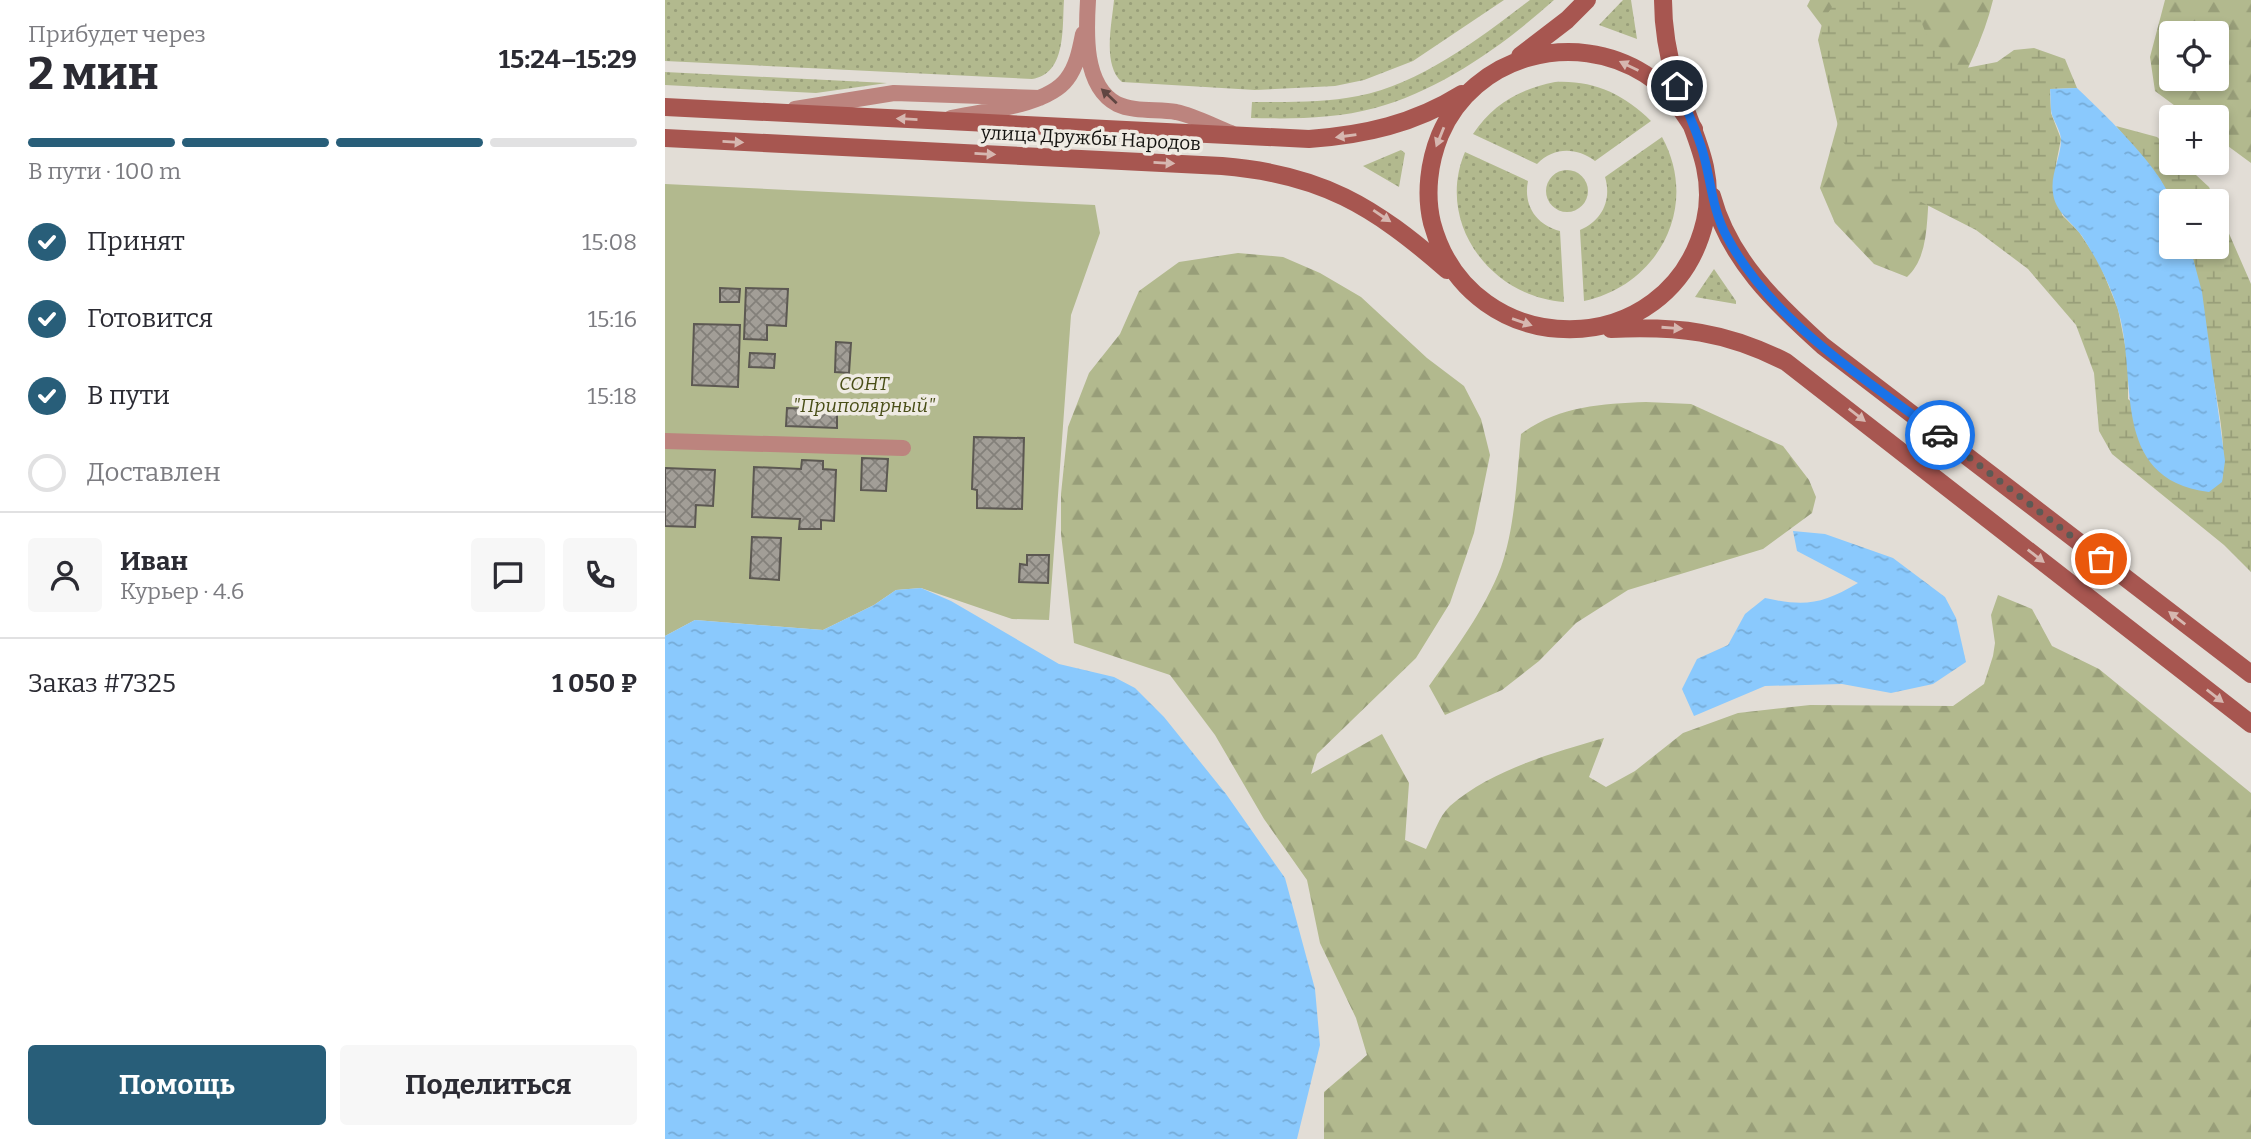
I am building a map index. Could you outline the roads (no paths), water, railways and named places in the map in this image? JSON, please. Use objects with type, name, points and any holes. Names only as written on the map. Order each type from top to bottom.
[{"type":"main road","points":[[1507,65],[1567,20],[1587,0]]},
{"type":"main road","points":[[1663,0],[1669,59],[1694,129],[1708,182],[1727,236],[1765,291],[1823,346],[2251,674]]},
{"type":"main road","points":[[1507,65],[1560,51],[1614,59],[1661,86],[1694,129]]},
{"type":"main road","name":"улица Дружбы Народов","points":[[668,107],[1242,138],[1309,139],[1385,129],[1446,104],[1507,65]]},
{"type":"main road","points":[[1476,85],[1443,128],[1436,145],[1429,181],[1431,217],[1436,235],[1451,268],[1476,296],[1507,316],[1542,328],[1579,330],[1648,327],[1712,333],[1758,348],[1786,362],[2251,724]]},
{"type":"main road","name":"улица Дружбы Народов","points":[[665,138],[1222,166],[1271,172],[1328,188],[1378,213],[1403,231],[1476,296]]},
{"type":"main road","points":[[1579,330],[1607,325],[1632,315],[1674,282],[1694,252],[1701,235],[1708,182]]},
{"type":"lane","points":[[937,121],[1040,98],[1058,90],[1072,72],[1087,18],[1089,0]]},
{"type":"lane","points":[[1087,18],[1093,72],[1109,98],[1128,107],[1180,113],[1242,138]]},
{"type":"lane","points":[[774,113],[894,93],[1040,98]]},
{"type":"lane","points":[[665,441],[903,448]]},
{"type":"water","points":[[2077,88],[2131,142],[2166,189],[2159,189],[2159,259],[2193,259],[2202,292],[2225,461],[2222,482],[2209,492],[2176,483],[2154,467],[2141,445],[2133,420],[2123,334],[2114,298],[2087,244],[2054,200],[2052,186],[2061,140],[2052,115],[2050,89]]},
{"type":"water","points":[[1793,531],[1825,534],[1893,558],[1945,597],[1956,618],[1966,662],[1933,684],[1891,693],[1842,684],[1765,686],[1694,716],[1682,689],[1697,659],[1728,645],[1745,614],[1765,598],[1813,602],[1858,583],[1797,551]]},
{"type":"water","points":[[921,588],[951,601],[1059,664],[1114,677],[1135,688],[1164,717],[1226,794],[1285,878],[1315,989],[1320,1045],[1297,1139],[665,1139],[665,636],[695,620],[823,630],[874,605],[896,590]]},
{"type":"park label","name":"СОНТ \"Приполярный\"","points":[[864,394]]}]
